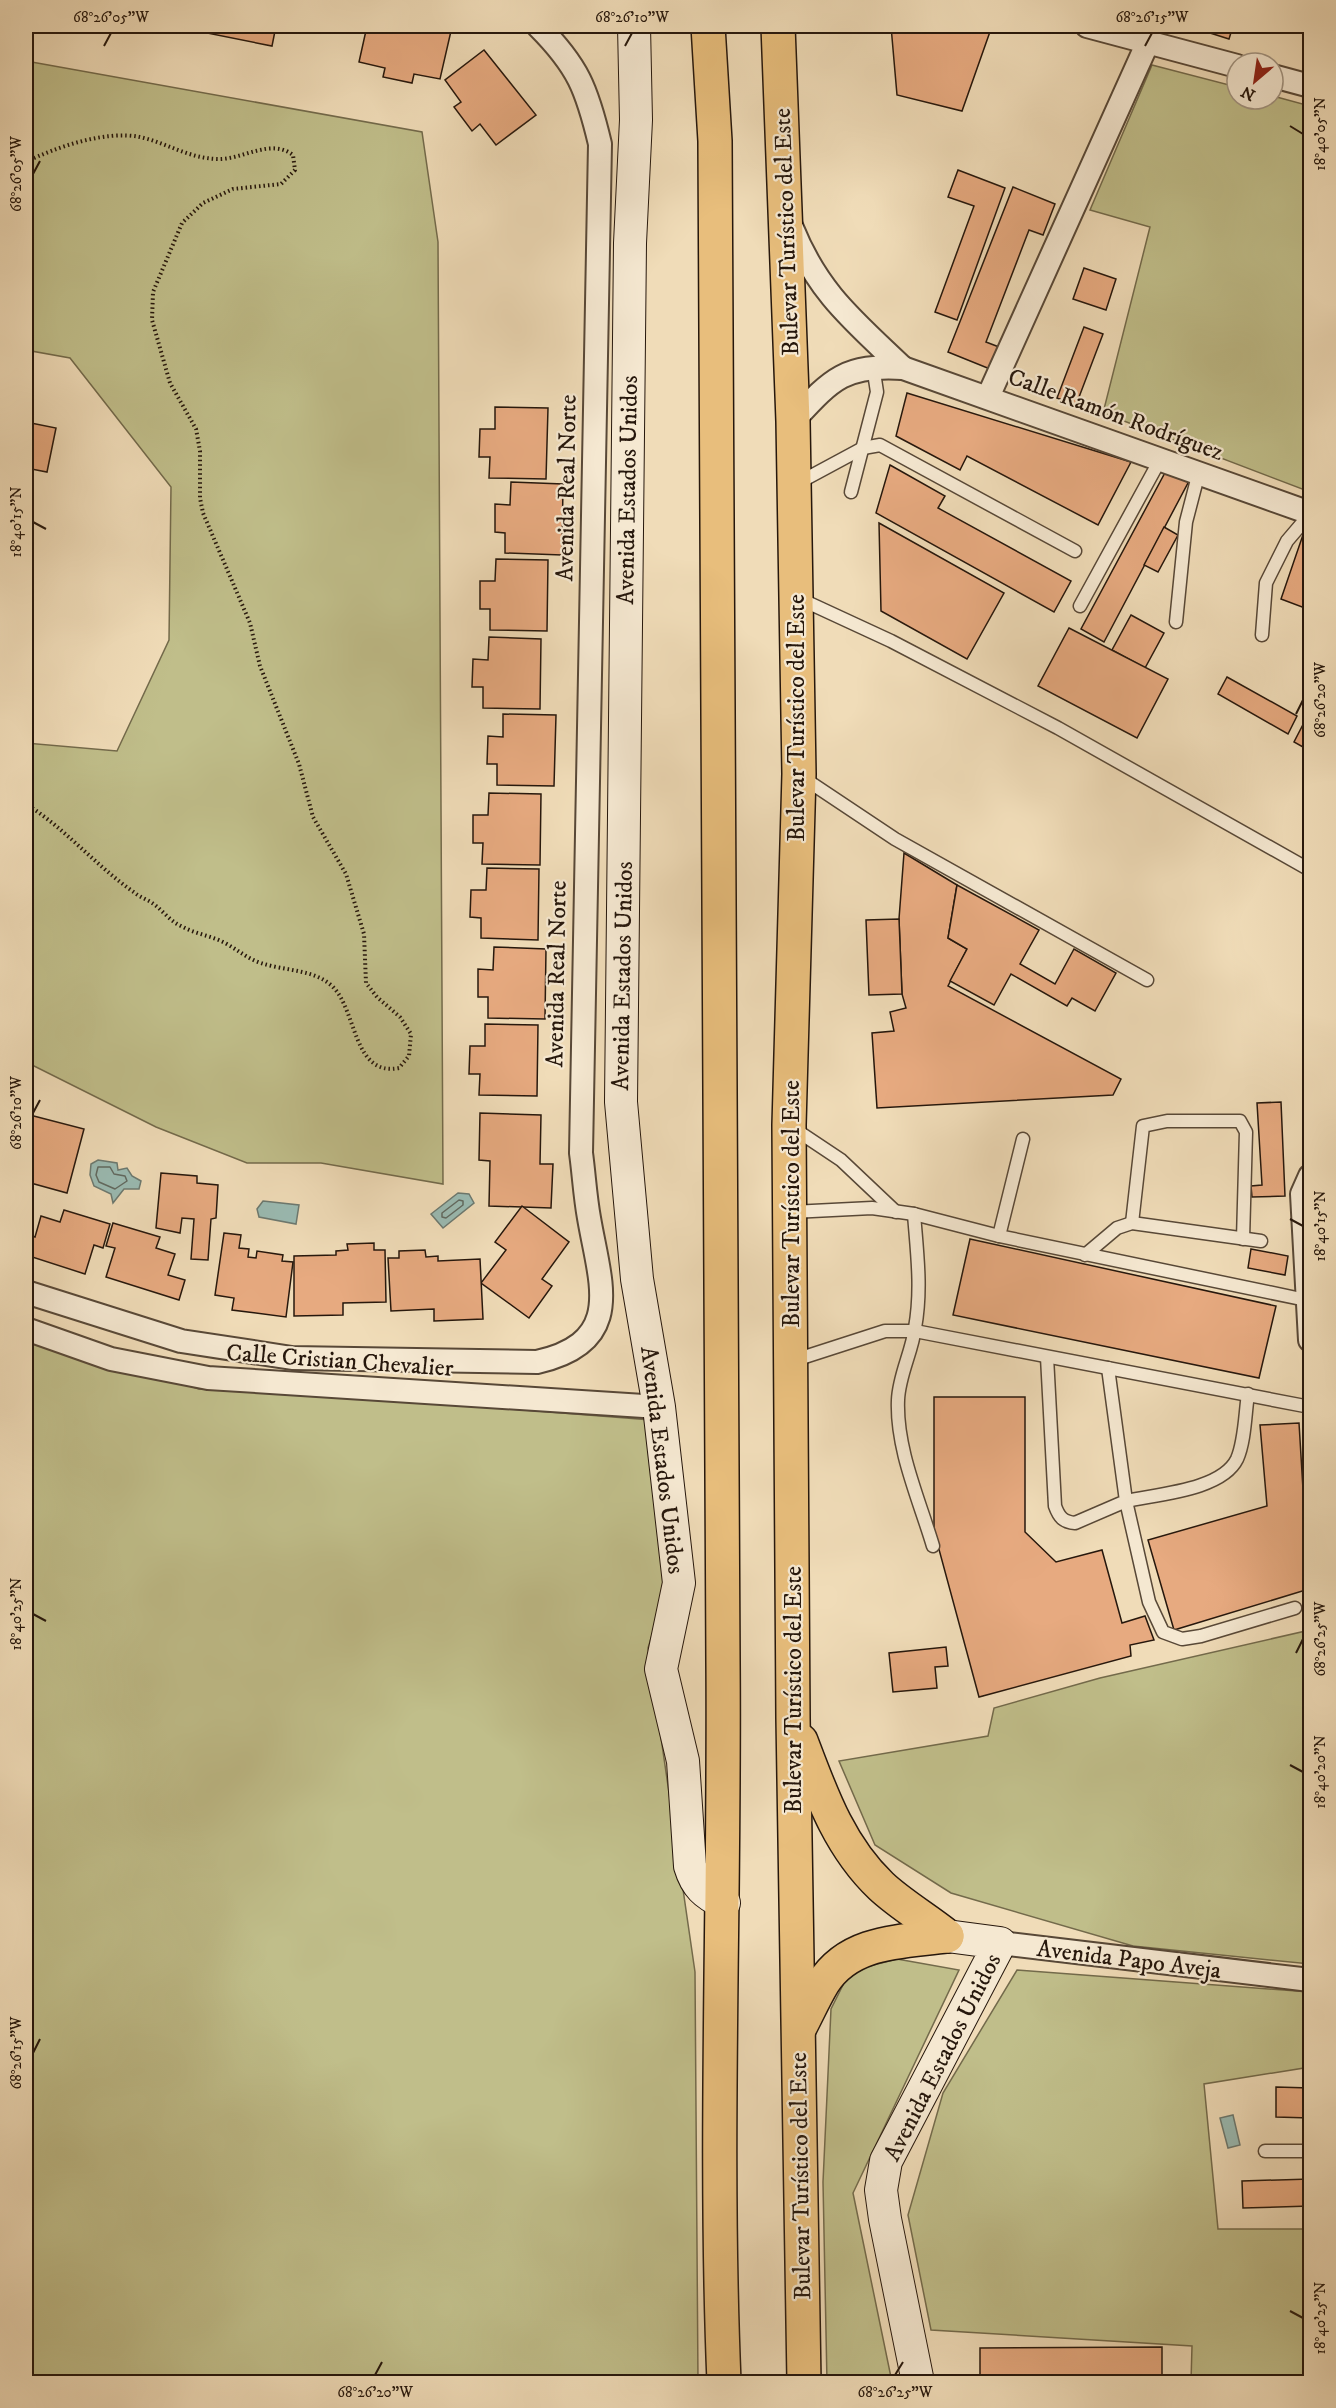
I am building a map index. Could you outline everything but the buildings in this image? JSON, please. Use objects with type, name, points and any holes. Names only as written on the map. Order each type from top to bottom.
[{"type":"highway","points":[[708,26],[715,141],[719,1406],[724,1903],[719,2174],[724,2382]]},
{"type":"highway","name":"Bulevar Turístico del Este","points":[[778,26],[794,485],[799,774],[789,1125],[793,1718],[804,2382]]},
{"type":"highway","points":[[793,1718],[825,1805],[849,1849],[881,1886],[947,1936]]},
{"type":"highway","points":[[798,2032],[824,1982],[840,1963],[866,1947],[947,1936]]},
{"type":"street","name":"Avenida Estados Unidos","points":[[634,26],[636,120],[630,243],[621,1102],[637,1279],[659,1407],[679,1583],[661,1669],[683,1761],[690,1866],[695,1882],[707,1895],[724,1903]]},
{"type":"street","points":[[1087,26],[1225,63]]},
{"type":"street","name":"Avenida Real Norte","points":[[26,1292],[181,1341],[292,1358],[537,1362],[558,1357],[577,1346],[591,1330],[601,1311],[603,1289],[588,1216],[581,1153],[600,144],[589,96],[567,57],[548,31]]},
{"type":"street","points":[[988,397],[1148,42]]},
{"type":"street","points":[[1285,79],[1311,86]]},
{"type":"street","points":[[786,211],[804,259],[833,301],[903,368]]},
{"type":"street","points":[[792,421],[821,390],[845,374],[873,366],[903,368]]},
{"type":"street","name":"Calle Ramón Rodríguez","points":[[903,368],[1161,458],[1311,514]]},
{"type":"street","points":[[1311,1176],[1302,1194],[1306,1300],[1311,1340]]},
{"type":"street","name":"Calle Cristian Chevalier","points":[[26,1329],[111,1359],[208,1378],[659,1407]]},
{"type":"street","name":"Avenida Papo Aveja","points":[[947,1936],[1311,1980]]},
{"type":"street","name":"Avenida Estados Unidos","points":[[918,2382],[885,2219],[881,2190],[886,2161],[1000,1943]]},
{"type":"lane","points":[[851,492],[877,392],[873,366]]},
{"type":"lane","points":[[794,485],[863,448],[880,445],[1075,551]]},
{"type":"lane","points":[[1080,606],[1161,458]]},
{"type":"lane","points":[[1176,622],[1186,522],[1199,472]]},
{"type":"lane","points":[[1262,635],[1266,583],[1287,542],[1311,514]]},
{"type":"lane","points":[[795,597],[891,641],[1058,728],[1311,870]]},
{"type":"lane","points":[[799,774],[895,839],[1147,980]]},
{"type":"lane","points":[[1132,1223],[1143,1126],[1167,1121],[1240,1121],[1246,1132],[1243,1239]]},
{"type":"lane","points":[[789,1125],[841,1160],[896,1212]]},
{"type":"lane","points":[[999,1236],[1023,1139]]},
{"type":"lane","points":[[790,1213],[872,1209],[914,1214],[1085,1255],[1306,1300]]},
{"type":"lane","points":[[914,1214],[921,1289],[915,1332],[898,1397],[899,1417],[902,1444],[933,1546]]},
{"type":"lane","points":[[1085,1255],[1117,1228],[1132,1223],[1261,1241]]},
{"type":"lane","points":[[791,1361],[885,1331],[915,1332],[1311,1407]]},
{"type":"lane","points":[[1047,1357],[1055,1506],[1061,1519],[1075,1523],[1126,1501],[1210,1482],[1226,1474],[1239,1452],[1248,1394]]},
{"type":"lane","points":[[1108,1368],[1126,1501],[1149,1602],[1163,1632],[1182,1639],[1201,1636],[1295,1608]]},
{"type":"lane","points":[[1265,2151],[1311,2151]]},
{"type":"path","points":[[26,162],[97,138],[139,137],[206,158],[221,159],[272,147],[283,147],[293,155],[296,162],[295,170],[281,184],[233,189],[203,203],[182,223],[153,292],[152,320],[170,383],[196,429],[203,513],[250,623],[260,666],[299,764],[313,816],[346,874],[364,934],[366,983],[407,1026],[411,1034],[409,1056],[399,1068],[378,1067],[367,1057],[360,1045],[342,1000],[334,988],[322,978],[249,959],[224,943],[182,927],[154,904],[135,893],[51,820],[26,804]]},
{"type":"shaded area","points":[[26,61],[422,132],[438,242],[443,1184],[321,1163],[247,1163],[156,1127],[26,1062],[26,743],[117,751],[169,640],[171,487],[70,358],[26,350]]},
{"type":"shaded area","points":[[1152,65],[1225,84],[1225,111],[1285,111],[1285,99],[1310,106],[1310,492],[1103,413],[1150,227],[1090,210]]},
{"type":"shaded area","points":[[26,1335],[199,1389],[409,1401],[651,1420],[667,1586],[648,1648],[695,1972],[698,2382],[26,2382]]},
{"type":"shaded area","points":[[1310,1630],[1310,1964],[1133,1946],[951,1893],[875,1845],[839,1761],[988,1736],[994,1708],[1100,1678]]},
{"type":"shaded area","points":[[897,1959],[959,1970],[853,2193],[892,2382],[827,2382],[823,2182],[831,2009],[850,1971]]},
{"type":"shaded area","points":[[1017,1970],[1310,1992],[1310,2067],[1204,2084],[1218,2229],[1310,2229],[1310,2382],[1191,2382],[1192,2346],[931,2330],[908,2215],[943,2093]]},
{"type":"water","points":[[98,1160],[117,1163],[118,1170],[127,1168],[132,1176],[141,1181],[139,1189],[124,1189],[113,1203],[111,1194],[94,1186],[90,1175],[91,1164]]},
{"type":"water","points":[[458,1193],[469,1194],[474,1203],[443,1228],[431,1214]]},
{"type":"water","points":[[263,1201],[299,1205],[296,1224],[259,1217],[257,1209]]},
{"type":"water","points":[[1233,2115],[1240,2145],[1228,2148],[1220,2118]]}]
